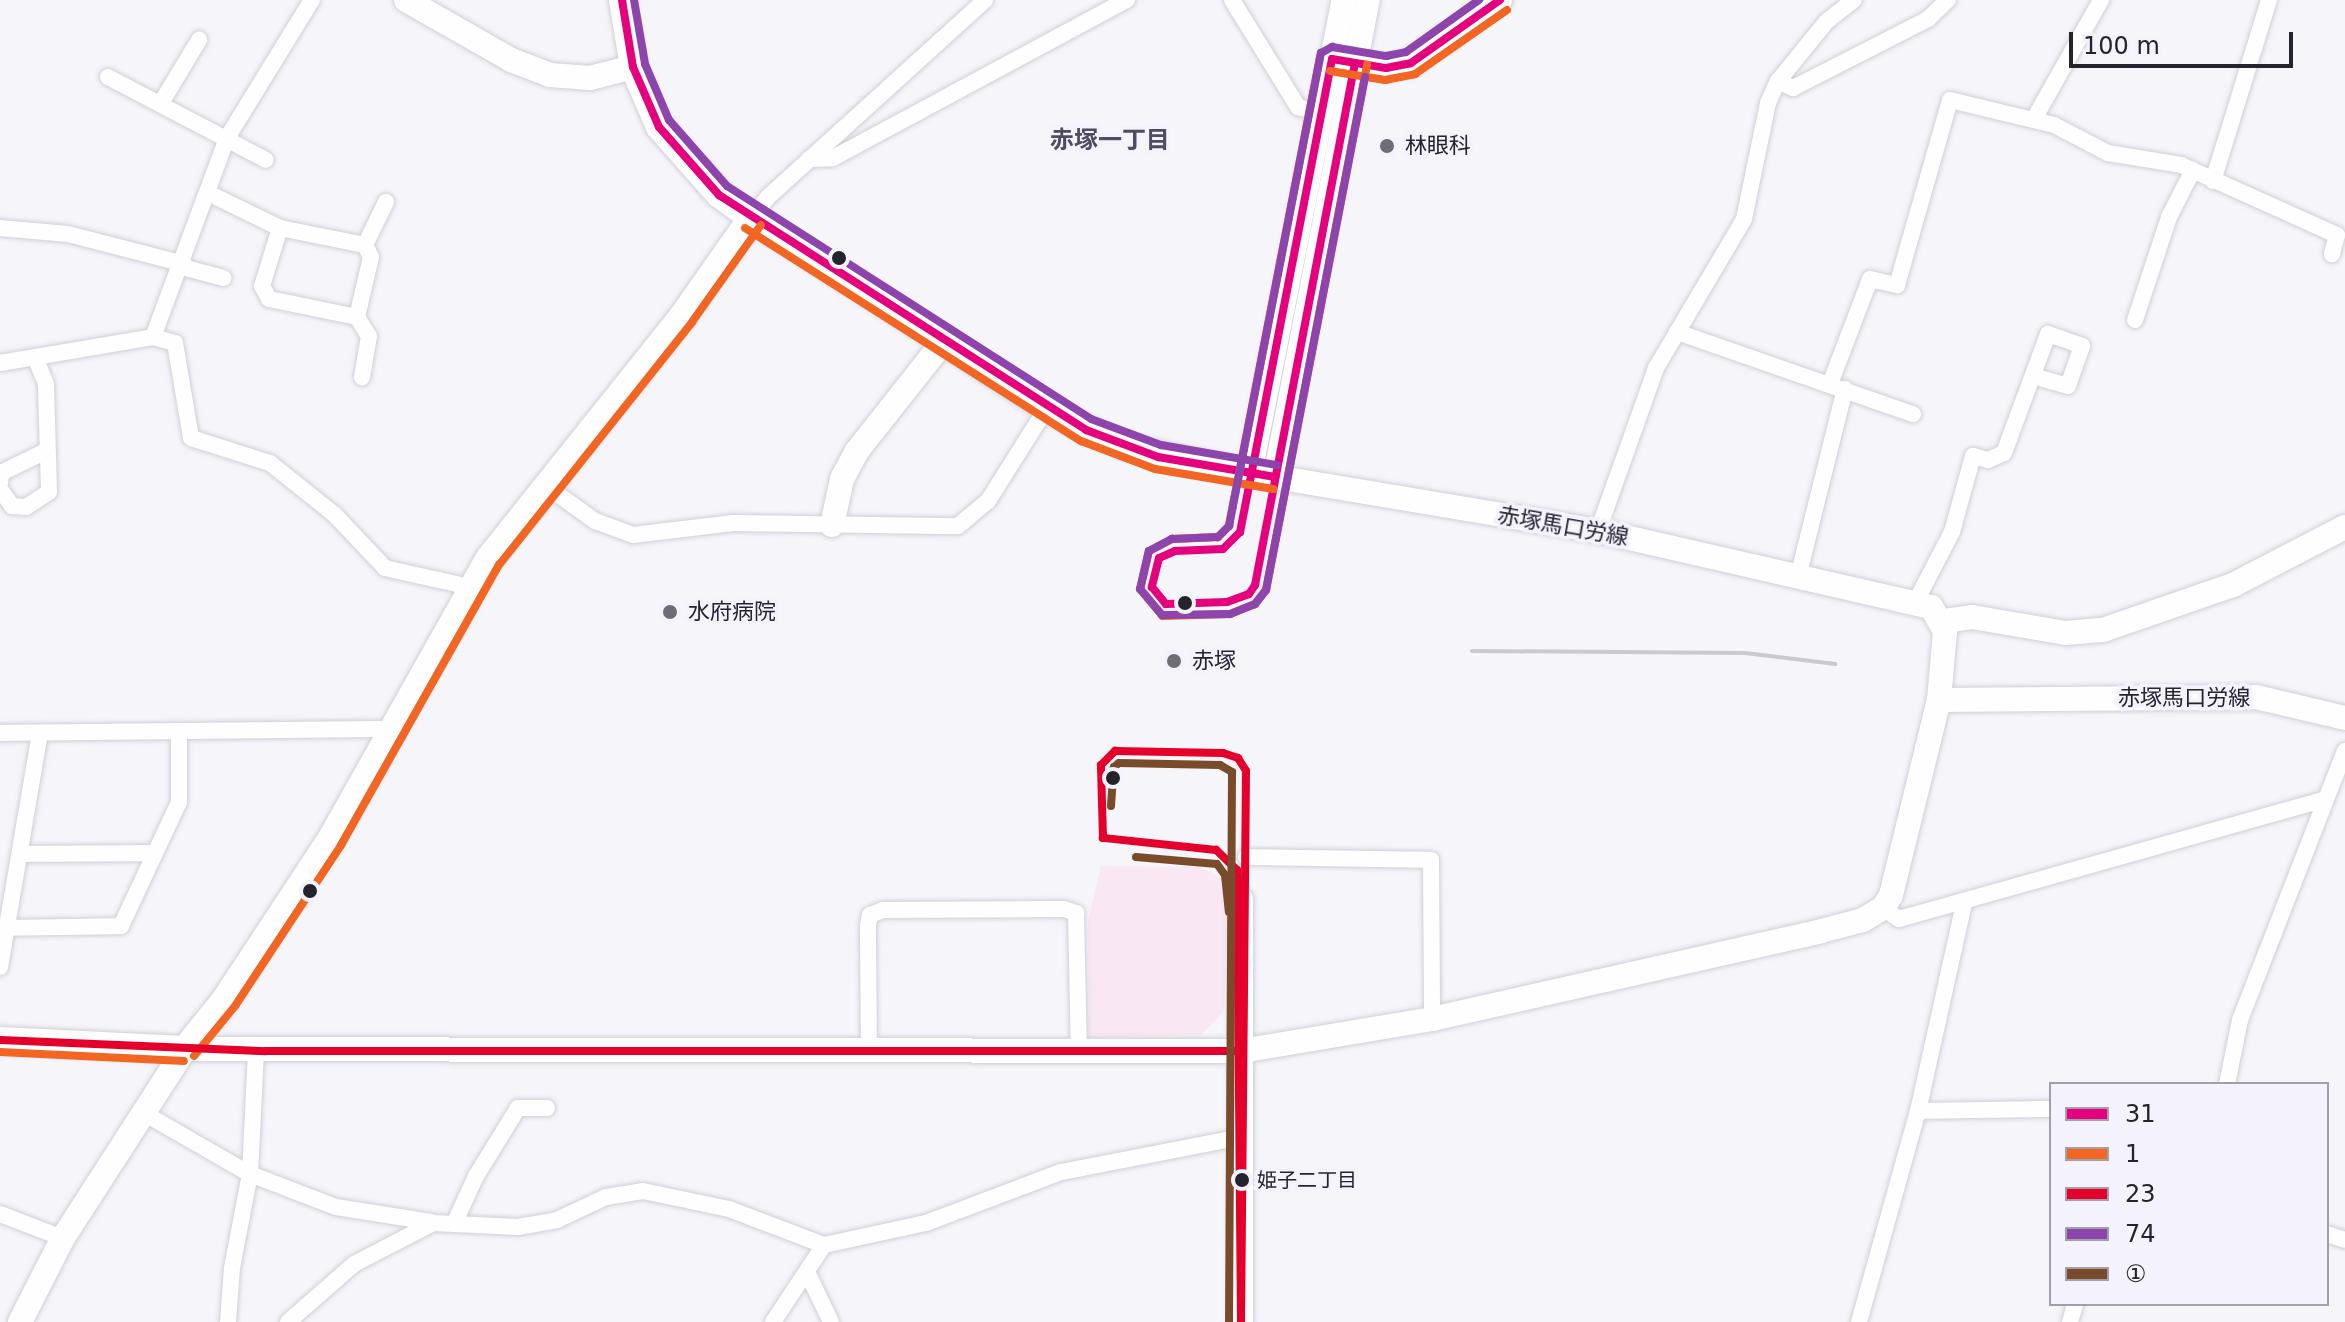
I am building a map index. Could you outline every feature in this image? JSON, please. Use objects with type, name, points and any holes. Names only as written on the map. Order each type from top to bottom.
[{"type":"main road","points":[[0,1040],[185,1049],[272,931],[393,729],[470,587],[545,485],[683,315],[751,218],[719,195],[668,140],[633,67],[622,0]]},
{"type":"street","points":[[153,337],[183,265],[227,138],[312,0]]},
{"type":"street","points":[[406,0],[511,60],[550,75],[590,78],[633,67]]},
{"type":"street","points":[[751,218],[809,159],[985,0]]},
{"type":"street","points":[[809,159],[833,158],[1127,0]]},
{"type":"street","points":[[1232,0],[1298,107],[1321,113]]},
{"type":"street","points":[[1262,475],[1344,61],[1344,0]]},
{"type":"street","points":[[1262,475],[1321,113],[1368,0]]},
{"type":"street","points":[[1598,531],[1656,368],[1744,219],[1768,103],[1778,81],[1827,21],[1854,0]]},
{"type":"street","points":[[1778,81],[1793,88],[1928,19],[1948,0]]},
{"type":"street","points":[[2034,119],[2101,0]]},
{"type":"street","points":[[2213,181],[2269,0]]},
{"type":"street","points":[[1344,61],[1386,68],[1411,63],[1497,1]]},
{"type":"street","points":[[161,103],[199,40]]},
{"type":"street","points":[[108,77],[266,160]]},
{"type":"street","points":[[1798,577],[1837,386],[1870,279],[1897,285],[1950,100],[2034,119],[2108,153],[2193,170],[2337,235],[2332,254]]},
{"type":"street","points":[[2135,320],[2169,217],[2193,170]]},
{"type":"street","points":[[208,193],[280,228],[365,245]]},
{"type":"street","points":[[365,245],[386,202]]},
{"type":"street","name":"赤塚馬口労線","points":[[751,218],[1046,409],[1144,453],[1598,531],[1931,607],[1944,621]]},
{"type":"street","points":[[0,228],[68,234],[224,278]]},
{"type":"street","points":[[280,228],[262,286],[269,299],[357,317]]},
{"type":"street","points":[[362,377],[369,336],[357,317],[371,257],[365,245]]},
{"type":"street","points":[[1677,332],[1913,414]]},
{"type":"street","points":[[0,363],[153,337],[175,343],[181,353],[191,438],[270,463],[334,514],[385,568],[470,587]]},
{"type":"street","points":[[832,525],[842,479],[857,451],[943,342]]},
{"type":"street","points":[[36,359],[46,384],[49,492],[26,507],[12,506],[0,486],[1,473],[46,451]]},
{"type":"street","points":[[1915,603],[1952,532],[1973,456],[1988,460],[2004,453],[2033,376]]},
{"type":"street","points":[[545,485],[595,521],[633,535],[733,523],[942,528],[976,516],[1046,409]]},
{"type":"street","points":[[20,1322],[63,1238],[185,1049],[869,1053],[1241,1051],[1432,1019],[1863,920],[1883,908],[1896,881],[1939,700],[1944,621],[1972,617],[2066,633],[2103,630],[2221,590],[2345,527]]},
{"type":"street","name":"赤塚馬口労線","points":[[1939,700],[2256,697],[2345,718]]},
{"type":"street","points":[[0,733],[393,729]]},
{"type":"street","points":[[4,928],[121,926],[179,802],[179,732]]},
{"type":"street","points":[[0,967],[4,928],[40,734]]},
{"type":"street","points":[[2227,1082],[2240,1020],[2345,751]]},
{"type":"street","points":[[1883,908],[1899,919],[1964,903],[2325,799]]},
{"type":"street","points":[[20,854],[154,853]]},
{"type":"street","points":[[1246,857],[1431,860],[1432,1019]]},
{"type":"street","points":[[1241,899],[1241,1322]]},
{"type":"street","points":[[1859,1322],[1918,1111],[1964,903]]},
{"type":"street","points":[[869,1053],[868,926],[870,915],[883,910],[1076,913],[1079,1051]]},
{"type":"street","points":[[228,1322],[232,1268],[250,1174],[256,1051]]},
{"type":"street","points":[[454,1224],[518,1108],[547,1108]]},
{"type":"street","points":[[1918,1111],[2049,1109]]},
{"type":"street","points":[[142,1112],[250,1174],[336,1207],[433,1223],[518,1227],[557,1220],[606,1197],[643,1191],[729,1209],[824,1245],[926,1223],[1061,1172],[1241,1137]]},
{"type":"street","points":[[0,1214],[63,1238]]},
{"type":"street","points":[[288,1322],[363,1258],[433,1223]]},
{"type":"street","points":[[773,1322],[808,1274],[824,1245]]},
{"type":"street","points":[[808,1274],[831,1322]]},
{"type":"shaded area","points":[[1101,866],[1200,867],[1224,880],[1230,894],[1224,1011],[1201,1035],[1089,1038],[1088,921]]},
{"type":"railway","points":[[1472,651],[1745,653],[1835,664]]},
{"type":"transit line","name":"31","points":[[622,0],[633,67],[659,127],[719,195],[1086,430],[1158,457],[1275,477]]},
{"type":"transit line","name":"74","points":[[634,0],[645,64],[669,120],[727,186],[1091,419],[1161,445],[1277,465]]},
{"type":"transit line","name":"74","points":[[1365,77],[1266,590],[1255,604],[1230,614],[1162,615],[1140,589],[1149,551],[1172,539],[1218,537],[1229,526],[1321,53],[1332,47],[1386,56],[1406,52],[1479,0]]},
{"type":"transit line","name":"31","points":[[1332,59],[1386,68],[1411,63],[1500,0]]},
{"type":"transit line","name":"1","points":[[1330,71],[1385,80],[1415,74],[1507,10]]},
{"type":"transit line","name":"1","points":[[1320,57],[1229,526],[1218,537],[1172,539],[1149,551],[1140,589],[1163,616],[1230,614],[1255,604],[1266,590],[1367,65]]},
{"type":"transit line","name":"31","points":[[1332,59],[1240,532],[1223,549],[1175,551],[1159,558],[1152,587],[1166,604],[1227,602],[1249,594],[1255,585],[1355,63]]},
{"type":"transit line","name":"1","points":[[194,1056],[235,1006],[341,845],[499,565],[692,322],[761,225]]},
{"type":"transit line","name":"1","points":[[745,228],[1081,441],[1155,469],[1273,489]]},
{"type":"transit line","name":"23","points":[[1115,751],[1223,753],[1238,758],[1246,771],[1241,1322],[1237,870],[1216,850],[1103,838],[1101,765],[1115,751]]},
{"type":"transit line","name":"①","points":[[1111,806],[1114,767],[1119,763],[1220,765],[1232,772],[1229,1322]]},
{"type":"transit line","name":"①","points":[[1136,857],[1217,864],[1225,875],[1229,912]]},
{"type":"transit line","name":"23","points":[[0,1040],[266,1051],[1241,1051]]},
{"type":"transit line","name":"1","points":[[0,1052],[184,1061]]},
{"type":"place","name":"林眼科","points":[[1387,146]]},
{"type":"place","name":"水府病院","points":[[670,612]]},
{"type":"place","name":"赤塚","points":[[1174,661]]},
{"type":"place","name":"姫子二丁目","points":[[1242,1180]]},
{"type":"district","name":"赤塚一丁目","points":[[1110,141]]}]
